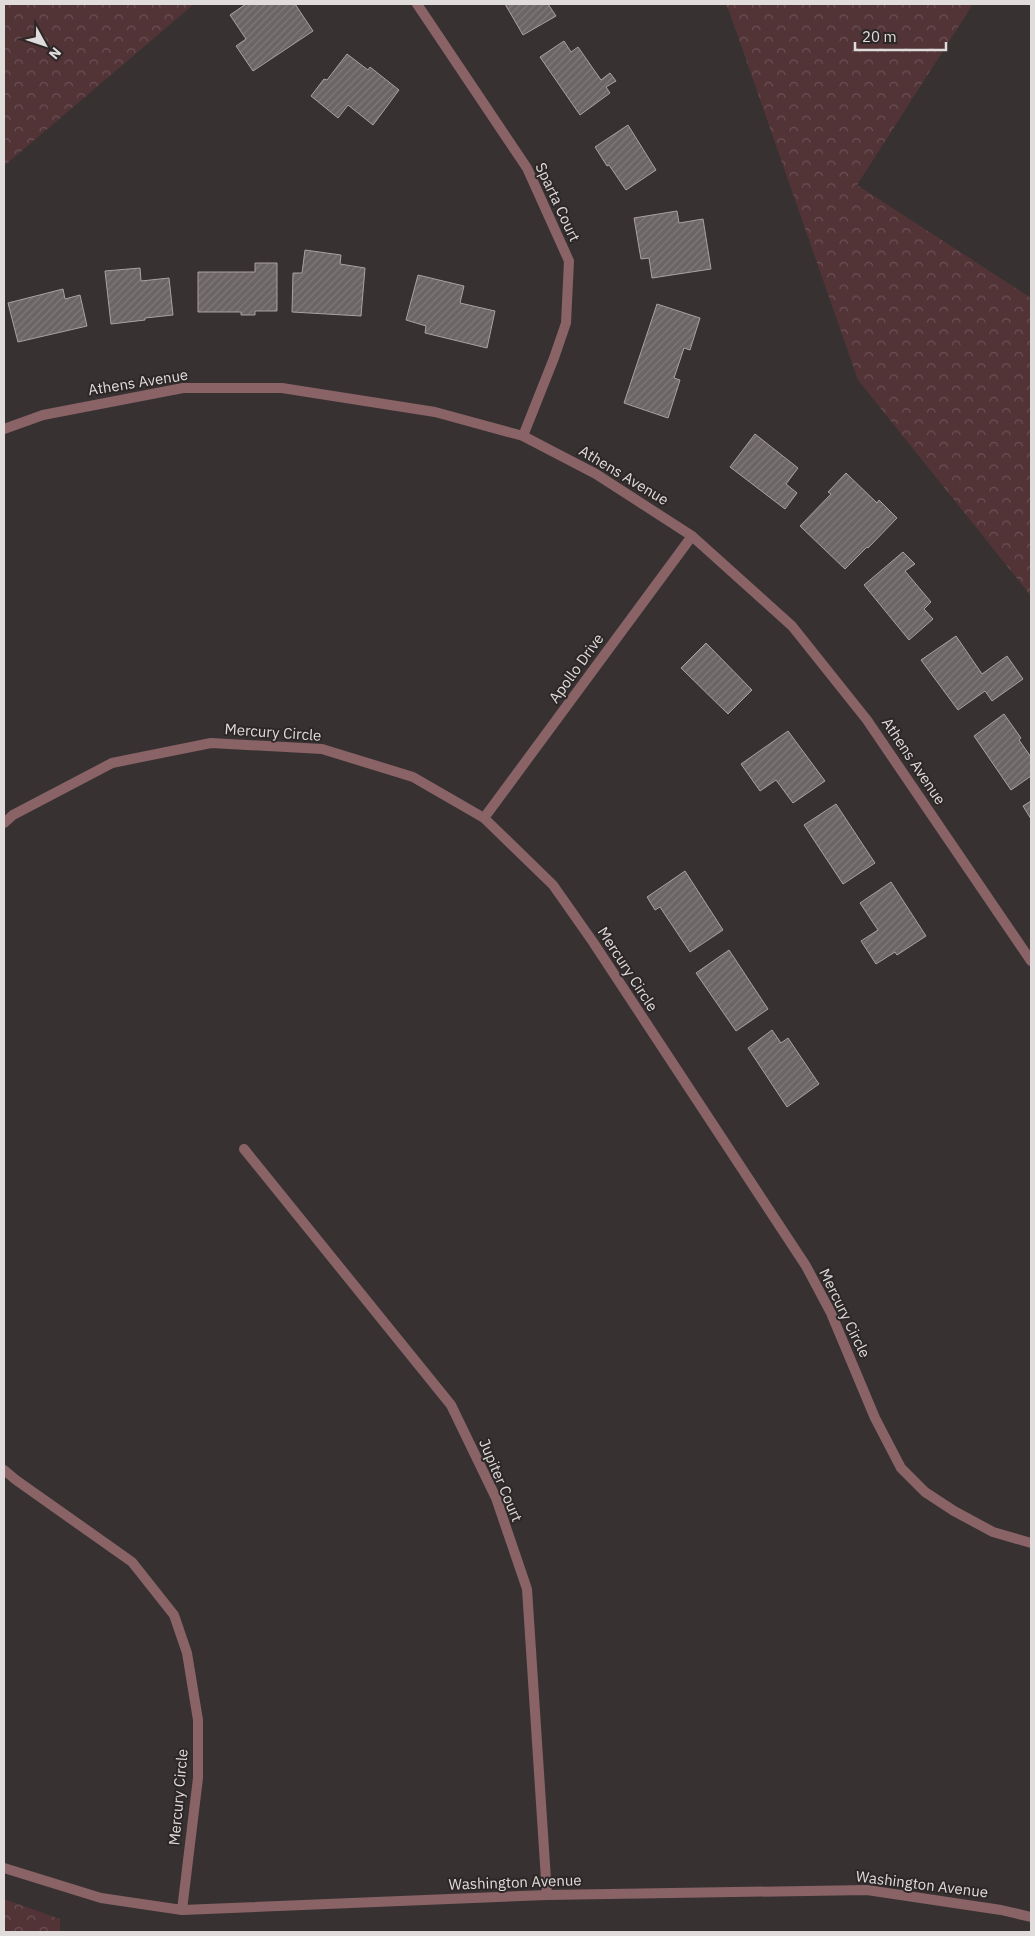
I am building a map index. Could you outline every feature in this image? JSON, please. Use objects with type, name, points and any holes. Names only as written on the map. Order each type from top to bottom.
[{"type":"street","name":"Sparta Court","points":[[417,4],[527,168],[569,261],[566,323],[523,436]]},
{"type":"street","name":"Athens Avenue","points":[[4,429],[42,415],[182,388],[282,388],[435,412],[523,436],[596,474],[692,536],[792,626],[867,720],[1031,961]]},
{"type":"street","name":"Apollo Drive","points":[[484,818],[692,536]]},
{"type":"street","name":"Mercury Circle","points":[[4,823],[13,815],[112,763],[211,743],[322,748],[413,777],[484,818],[553,885],[598,950],[806,1266],[831,1313],[875,1418],[901,1468],[925,1492],[954,1512],[993,1532],[1031,1543]]},
{"type":"street","name":"Jupiter Court","points":[[244,1149],[451,1405],[496,1498],[527,1589],[547,1895]]},
{"type":"street","name":"Mercury Circle","points":[[4,1470],[132,1562],[174,1615],[187,1653],[198,1720],[198,1778],[182,1910]]},
{"type":"street","name":"Washington Avenue","points":[[4,1868],[101,1898],[182,1910],[547,1895],[867,1890],[1001,1910],[1031,1917]]},
{"type":"green space","points":[[4,4],[194,4],[4,166]]},
{"type":"green space","points":[[725,4],[973,4],[857,185],[1031,298],[1031,596],[858,380]]},
{"type":"green space","points":[[4,1899],[60,1919],[60,1932],[4,1932]]},
{"type":"building","points":[[246,4],[295,4],[313,31],[253,71],[236,46],[246,39],[230,15]]},
{"type":"building","points":[[505,4],[548,4],[556,16],[523,35]]},
{"type":"building","points":[[564,41],[571,52],[578,47],[601,80],[610,73],[616,81],[606,87],[610,93],[580,115],[540,57]]},
{"type":"building","points":[[347,54],[368,70],[370,67],[399,90],[373,125],[348,105],[338,118],[311,96],[324,79],[327,80]]},
{"type":"building","points":[[628,125],[656,170],[626,190],[595,147]]},
{"type":"building","points":[[677,211],[679,223],[703,219],[711,269],[652,278],[649,258],[641,259],[634,218]]},
{"type":"building","points":[[305,250],[341,255],[340,264],[365,268],[361,316],[292,312],[293,273],[302,273]]},
{"type":"building","points":[[255,263],[277,263],[277,311],[255,311],[255,315],[241,315],[241,312],[198,312],[198,272],[255,272]]},
{"type":"building","points":[[140,268],[141,281],[169,278],[173,315],[111,324],[105,271]]},
{"type":"building","points":[[418,275],[464,286],[460,303],[495,311],[487,348],[425,333],[426,326],[406,320]]},
{"type":"building","points":[[63,289],[65,299],[80,295],[87,326],[18,342],[8,303]]},
{"type":"building","points":[[657,304],[700,318],[690,350],[684,348],[674,378],[680,380],[668,418],[624,403]]},
{"type":"building","points":[[755,434],[798,468],[786,484],[797,493],[785,509],[730,467]]},
{"type":"building","points":[[846,473],[877,503],[879,500],[897,518],[845,569],[800,526],[831,494],[828,492]]},
{"type":"building","points":[[903,552],[915,564],[905,571],[931,602],[924,609],[933,619],[909,640],[864,585]]},
{"type":"building","points":[[956,636],[982,674],[1007,656],[1023,679],[992,701],[985,691],[958,710],[921,660]]},
{"type":"building","points":[[706,643],[752,690],[728,714],[681,668]]},
{"type":"building","points":[[1004,714],[1021,738],[1019,740],[1031,757],[1031,776],[1011,790],[974,736]]},
{"type":"building","points":[[788,731],[825,781],[793,803],[776,780],[760,791],[741,764]]},
{"type":"building","points":[[1031,801],[1031,819],[1023,806]]},
{"type":"building","points":[[836,804],[875,863],[843,884],[804,825]]},
{"type":"building","points":[[685,871],[723,930],[690,952],[660,907],[655,910],[647,897]]},
{"type":"building","points":[[891,882],[926,936],[897,955],[895,952],[876,964],[861,941],[878,930],[860,903]]},
{"type":"building","points":[[729,950],[768,1009],[736,1031],[696,973]]},
{"type":"building","points":[[772,1030],[781,1043],[788,1038],[819,1084],[787,1107],[748,1048]]}]
